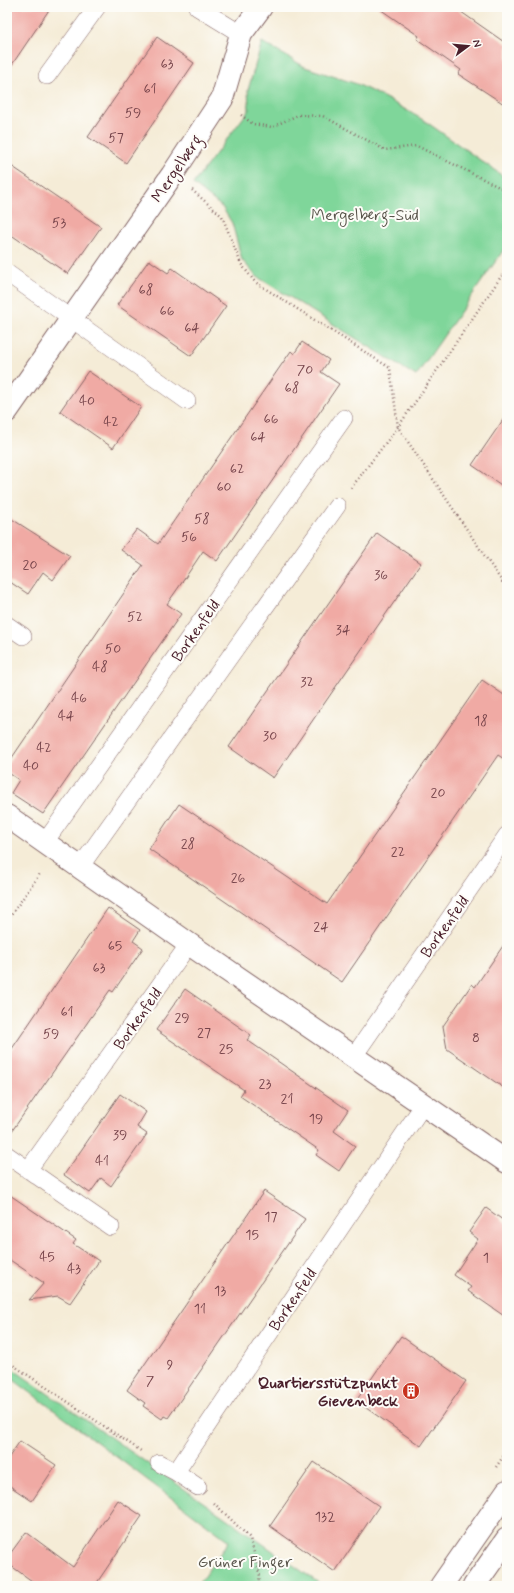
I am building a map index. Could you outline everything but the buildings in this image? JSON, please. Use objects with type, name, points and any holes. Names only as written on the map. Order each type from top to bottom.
[{"type":"street","name":"Mergelberg","points":[[7,411],[172,175],[222,99],[242,34],[261,7]]},
{"type":"street","points":[[7,816],[189,944],[507,1162]]},
{"type":"street","points":[[441,1586],[507,1491]]},
{"type":"street","points":[[474,1586],[507,1539]]},
{"type":"lane","points":[[47,76],[97,7]]},
{"type":"lane","points":[[197,7],[242,34]]},
{"type":"lane","points":[[7,273],[187,401]]},
{"type":"lane","name":"Borkenfeld","points":[[51,846],[344,418]]},
{"type":"lane","points":[[80,867],[338,506]]},
{"type":"lane","points":[[7,625],[23,636]]},
{"type":"lane","name":"Borkenfeld","points":[[354,1056],[507,835]]},
{"type":"lane","name":"Borkenfeld","points":[[28,1170],[189,944]]},
{"type":"lane","name":"Borkenfeld","points":[[176,1472],[424,1104]]},
{"type":"lane","points":[[7,1155],[111,1227]]},
{"type":"lane","points":[[159,1463],[176,1472],[198,1487]]},
{"type":"path","points":[[222,99],[253,124],[272,127],[298,116],[323,116],[385,150],[417,146],[507,191]]},
{"type":"path","points":[[172,175],[222,216],[241,264],[255,282],[390,368],[398,427],[507,589]]},
{"type":"path","points":[[338,506],[398,427],[507,268]]},
{"type":"path","points":[[7,921],[51,846]]},
{"type":"path","points":[[7,1361],[159,1463]]},
{"type":"path","points":[[198,1487],[250,1538],[260,1576],[258,1586]]},
{"type":"green space","name":"Mergelberg-Süd","points":[[262,42],[305,67],[357,84],[389,100],[425,121],[507,179],[507,245],[416,376],[256,276],[242,260],[232,223],[222,207],[193,184],[249,110],[248,90]]},
{"type":"green space","name":"Grüner Finger","points":[[7,1365],[323,1586],[197,1586],[229,1541],[7,1375]]},
{"type":"place","name":"Quartiersstützpunkt Gievenbeck","points":[[411,1391]]}]
